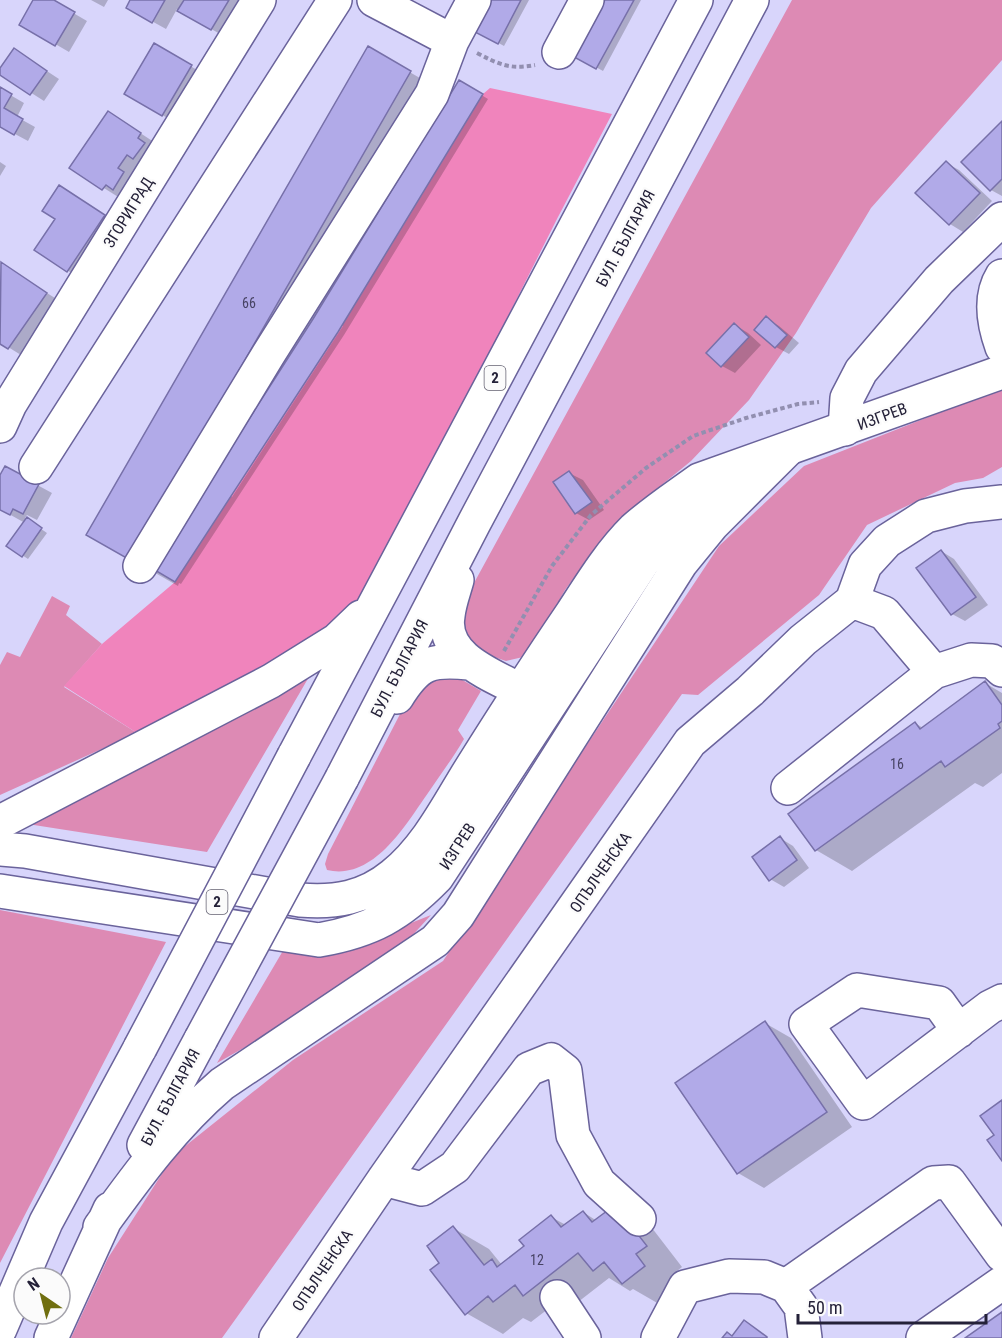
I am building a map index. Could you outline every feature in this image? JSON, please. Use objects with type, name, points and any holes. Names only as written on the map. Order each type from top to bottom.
[{"type":"main road","name":"ЗГОРИГРАД","points":[[3,409],[259,0]]},
{"type":"main road","points":[[36,467],[335,0]]},
{"type":"main road","points":[[374,0],[453,41]]},
{"type":"main road","points":[[140,566],[268,355],[432,94],[453,41],[474,0]]},
{"type":"main road","points":[[559,52],[587,0]]},
{"type":"main road","name":"2","points":[[0,1329],[46,1222],[696,0]]},
{"type":"main road","name":"БУЛ. БЪЛГАРИЯ","points":[[51,1338],[100,1227],[342,778],[474,523],[752,0]]},
{"type":"main road","points":[[846,413],[861,370],[939,280],[1002,219]]},
{"type":"main road","points":[[1002,276],[998,282],[994,314],[1002,347]]},
{"type":"main road","name":"ИЗГРЕВ","points":[[0,891],[319,940],[349,935],[370,927],[416,899],[437,877],[643,562],[674,530],[774,454],[846,413],[1002,372]]},
{"type":"main road","points":[[100,1227],[169,1135],[201,1102],[222,1084],[435,941],[458,915],[681,563],[774,454]]},
{"type":"main road","name":"ИЗГРЕВ","points":[[0,849],[25,851],[300,900],[323,902],[352,898],[374,888],[409,861],[431,832],[495,676],[634,530],[665,503],[699,480],[774,454]]},
{"type":"main road","points":[[934,672],[884,613],[852,601],[865,565],[887,541],[926,516],[965,506],[1002,502]]},
{"type":"main road","points":[[474,523],[447,616],[447,627],[452,641],[495,676]]},
{"type":"main road","name":"ОПЪЛЧЕНСКА","points":[[276,1338],[384,1179],[690,742],[750,691],[803,640],[852,601]]},
{"type":"main road","points":[[0,822],[271,681],[337,639],[376,604]]},
{"type":"main road","points":[[342,778],[409,678],[431,663],[445,660],[495,676]]},
{"type":"main road","points":[[788,788],[934,672],[971,660],[992,661],[1002,670]]},
{"type":"main road","points":[[959,1031],[990,1007],[1002,1001]]},
{"type":"main road","points":[[384,1179],[422,1189],[455,1167],[529,1069],[551,1060],[565,1071],[573,1135],[599,1183],[639,1219]]},
{"type":"main road","points":[[786,1286],[933,1183],[949,1182],[1002,1255]]},
{"type":"main road","points":[[658,1338],[685,1287],[729,1276],[764,1277],[786,1286],[801,1307],[806,1338]]},
{"type":"main road","points":[[923,1338],[1002,1283]]},
{"type":"main road","points":[[557,1297],[584,1338]]},
{"type":"path","points":[[453,41],[498,64],[518,68],[538,65],[559,52]]},
{"type":"path","points":[[495,676],[505,650],[552,566],[591,515],[646,468],[693,436],[746,418],[798,404],[846,413]]},
{"type":"shaded area","points":[[792,0],[1002,0],[1002,60],[871,208],[796,333],[749,400],[691,461],[631,510],[603,538],[565,590],[540,634],[523,657],[506,661],[479,652],[468,643],[456,616]]},
{"type":"shaded area","points":[[490,88],[612,114],[378,574],[355,606],[285,657],[137,733],[64,686],[102,644],[175,582],[338,332],[483,94]]},
{"type":"shaded area","points":[[1002,388],[1002,467],[983,478],[955,483],[867,525],[819,595],[698,695],[682,694],[222,1338],[71,1338],[108,1258],[174,1155],[293,1060],[443,961],[719,546],[804,466]]},
{"type":"shaded area","points":[[52,596],[70,606],[66,615],[102,644],[64,687],[137,733],[0,795],[0,665],[7,652],[20,657]]},
{"type":"shaded area","points":[[313,670],[207,852],[21,823]]},
{"type":"shaded area","points":[[449,672],[481,691],[458,730],[464,739],[460,746],[410,820],[387,847],[374,859],[360,867],[344,871],[327,870],[325,864],[328,854],[416,683]]},
{"type":"shaded area","points":[[0,910],[166,942],[0,1263]]},
{"type":"shaded area","points":[[431,915],[399,950],[316,1007],[217,1063],[284,949],[371,939]]},
{"type":"building","points":[[33,0],[54,0],[75,12],[55,46],[19,25]]},
{"type":"building","points":[[130,0],[165,0],[152,23],[126,8]]},
{"type":"building","points":[[184,0],[229,0],[211,30],[177,11]]},
{"type":"building","points":[[489,0],[521,0],[498,44],[473,31]]},
{"type":"building","points":[[605,0],[634,0],[596,69],[574,57]]},
{"type":"building","points":[[154,43],[192,65],[162,116],[124,94]]},
{"type":"building","points":[[368,46],[411,71],[130,560],[86,535]]},
{"type":"building","points":[[14,48],[47,71],[30,95],[0,75],[0,68]]},
{"type":"building","points":[[459,80],[483,94],[338,332],[175,582],[153,569],[313,319]]},
{"type":"building","points":[[0,87],[12,94],[4,108],[23,119],[14,135],[0,127]]},
{"type":"building","points":[[108,111],[141,133],[138,138],[145,143],[133,159],[127,155],[118,168],[124,172],[113,190],[106,185],[102,190],[69,168]]},
{"type":"building","points":[[1002,121],[1002,179],[990,191],[961,162]]},
{"type":"building","points":[[946,161],[980,193],[949,225],[915,193]]},
{"type":"building","points":[[59,185],[105,215],[67,272],[34,250],[55,219],[42,211]]},
{"type":"building","points":[[1,262],[47,293],[8,349],[0,344]]},
{"type":"building","points":[[766,316],[787,335],[775,348],[754,330]]},
{"type":"building","points":[[734,323],[749,337],[721,367],[706,353]]},
{"type":"building","points":[[5,466],[39,484],[23,514],[13,509],[10,515],[0,510],[0,475]]},
{"type":"building","points":[[569,471],[592,502],[575,514],[553,482]]},
{"type":"building","points":[[27,517],[42,528],[22,557],[6,546]]},
{"type":"building","points":[[941,550],[976,597],[951,615],[916,568]]},
{"type":"building","points":[[985,681],[1002,705],[1002,721],[998,724],[1000,728],[945,767],[941,761],[815,851],[788,814],[915,722],[920,729]]},
{"type":"building","points":[[780,836],[797,860],[769,881],[752,857]]},
{"type":"building","points":[[765,1021],[827,1112],[737,1174],[675,1083]]},
{"type":"building","points":[[1002,1100],[1002,1161],[987,1140],[994,1135],[980,1116]]},
{"type":"building","points":[[615,1205],[647,1246],[636,1254],[645,1266],[622,1284],[604,1262],[593,1271],[578,1253],[523,1296],[515,1285],[493,1302],[488,1296],[465,1315],[430,1270],[439,1263],[427,1246],[453,1226],[484,1265],[492,1259],[497,1267],[524,1246],[519,1240],[551,1215],[561,1227],[583,1211],[592,1222]]},
{"type":"building","points":[[1002,1312],[1002,1338],[965,1338]]},
{"type":"building","points":[[744,1320],[767,1338],[722,1338],[727,1332],[732,1336]]}]
